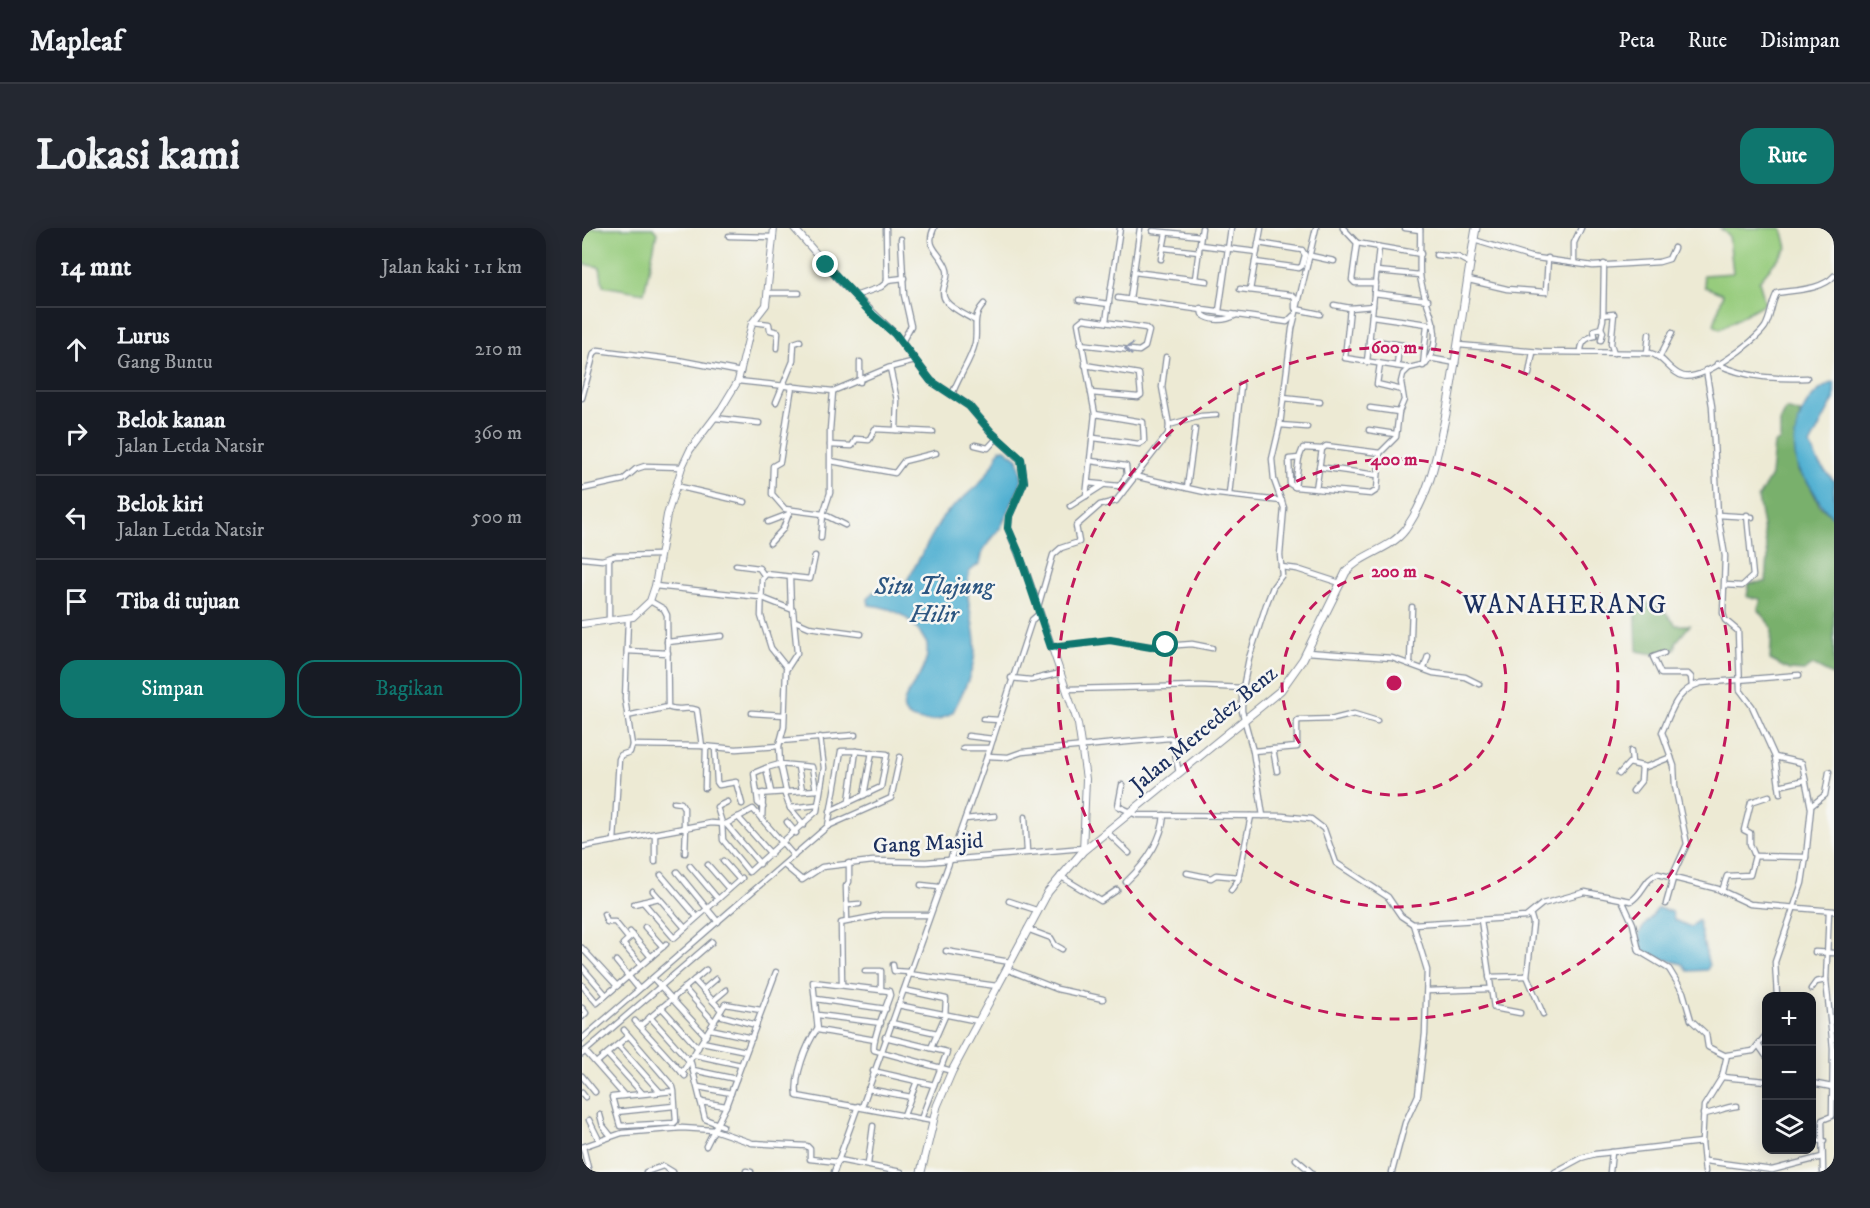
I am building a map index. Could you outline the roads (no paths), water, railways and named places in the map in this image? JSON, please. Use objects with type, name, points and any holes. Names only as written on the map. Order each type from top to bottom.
[{"type":"main road","name":"Jalan Mercedez Benz","points":[[921,1172],[933,1121],[952,1071],[1036,910],[1060,876],[1083,850],[1244,722],[1286,685],[1307,652],[1340,583],[1357,561],[1399,536],[1423,500],[1438,452],[1456,363],[1476,228]]},
{"type":"street","points":[[582,624],[628,619],[639,614],[650,601],[655,586],[659,555],[682,467],[690,450],[715,418],[738,381],[753,322],[764,310],[769,293],[774,228]]},
{"type":"street","points":[[794,228],[855,296],[902,342],[935,385],[975,412],[997,438],[1018,455],[1024,467],[1023,487],[1009,516],[1008,528],[1068,689],[1083,745],[1086,791],[1083,850]]},
{"type":"street","points":[[934,228],[930,240],[932,248],[945,264],[948,273],[943,289],[944,297],[949,304],[974,320]]},
{"type":"street","points":[[1106,321],[1120,228]]},
{"type":"street","points":[[1130,299],[1140,228]]},
{"type":"street","points":[[1195,279],[1202,228]]},
{"type":"street","points":[[1219,311],[1231,228]]},
{"type":"street","points":[[1250,290],[1261,228]]},
{"type":"street","points":[[1263,816],[1253,751],[1244,722],[1243,688],[1266,605],[1273,587],[1282,577],[1280,542],[1284,513],[1274,480],[1272,464],[1280,425],[1296,309],[1311,256],[1316,228]]},
{"type":"street","points":[[1343,228],[1357,243],[1421,254]]},
{"type":"street","points":[[1350,308],[1344,356],[1346,359],[1409,368],[1423,366],[1430,358],[1435,337],[1428,300],[1420,275],[1420,229],[1404,228]]},
{"type":"street","points":[[1574,262],[1574,243],[1581,228]]},
{"type":"street","points":[[855,296],[881,287],[887,280],[886,229]]},
{"type":"street","points":[[1153,231],[1201,236]]},
{"type":"street","points":[[1161,259],[1166,233]]},
{"type":"street","points":[[729,236],[773,237]]},
{"type":"street","points":[[901,239],[905,298],[911,326],[902,342]]},
{"type":"street","points":[[1474,240],[1530,257],[1593,266],[1659,262],[1669,259],[1674,248]]},
{"type":"street","points":[[1255,262],[1299,268],[1302,266],[1305,255],[1302,250],[1258,243]]},
{"type":"street","points":[[1357,243],[1352,280],[1376,283]]},
{"type":"street","points":[[1200,245],[1257,252]]},
{"type":"street","points":[[1367,362],[1379,247]]},
{"type":"street","points":[[1164,248],[1199,252]]},
{"type":"street","points":[[1436,255],[1454,256],[1471,264]]},
{"type":"street","points":[[1311,256],[1334,261]]},
{"type":"street","points":[[1469,280],[1507,289],[1545,293],[1548,289],[1548,258]]},
{"type":"street","points":[[1601,340],[1604,264]]},
{"type":"street","points":[[1377,271],[1420,275]]},
{"type":"street","points":[[1134,272],[1207,281]]},
{"type":"street","points":[[1459,345],[1533,352],[1647,353],[1660,356],[1681,376],[1691,377],[1744,350],[1766,325],[1777,292],[1810,287],[1830,280],[1834,276]]},
{"type":"street","points":[[887,280],[904,278]]},
{"type":"street","points":[[1118,298],[1287,322],[1293,316],[1294,296],[1240,289]]},
{"type":"street","points":[[769,293],[799,293]]},
{"type":"street","points":[[1374,293],[1428,300]]},
{"type":"street","points":[[1079,300],[1109,304]]},
{"type":"street","points":[[952,395],[958,375],[974,345],[974,320],[984,304]]},
{"type":"street","points":[[1334,305],[1350,308],[1373,306]]},
{"type":"street","points":[[1201,308],[1202,314],[1210,319],[1227,320],[1237,315]]},
{"type":"street","points":[[1296,309],[1320,314]]},
{"type":"street","points":[[1603,315],[1614,314],[1611,344],[1614,353]]},
{"type":"street","points":[[1372,316],[1434,325]]},
{"type":"street","points":[[1080,344],[1139,351],[1145,347],[1149,334],[1146,328],[1106,321],[1079,321],[1080,344],[1095,414],[1086,496]]},
{"type":"street","points":[[753,322],[769,324],[770,330],[778,332],[777,348]]},
{"type":"street","points":[[1423,366],[1427,325]]},
{"type":"street","points":[[1581,352],[1584,341],[1595,336],[1594,330],[1601,328]]},
{"type":"street","points":[[1660,356],[1672,333]]},
{"type":"street","points":[[1647,353],[1649,334]]},
{"type":"street","points":[[1369,340],[1410,346]]},
{"type":"street","points":[[776,402],[781,385],[794,361],[794,343],[800,341]]},
{"type":"street","points":[[1396,366],[1400,345]]},
{"type":"street","points":[[582,394],[594,353],[598,350],[678,360],[741,372]]},
{"type":"street","points":[[1529,374],[1533,352]]},
{"type":"street","points":[[1054,553],[1061,548],[1078,543],[1076,526],[1100,505],[1116,501],[1166,437],[1169,425],[1162,387],[1166,357]]},
{"type":"street","points":[[1430,358],[1456,363]]},
{"type":"street","points":[[738,381],[833,391],[890,368],[915,361]]},
{"type":"street","points":[[860,362],[860,382]]},
{"type":"street","points":[[1380,364],[1377,384],[1402,390]]},
{"type":"street","points":[[1717,364],[1760,378],[1807,378]]},
{"type":"street","points":[[1085,365],[1139,374],[1141,377],[1141,395],[1138,397],[1091,393]]},
{"type":"street","points":[[890,368],[897,400],[896,430]]},
{"type":"street","points":[[1299,458],[1292,457],[1288,462],[1290,484],[1295,487],[1371,494],[1377,490],[1380,453],[1387,444],[1395,439],[1399,412],[1404,400],[1402,378],[1409,368]]},
{"type":"street","points":[[1706,370],[1712,406],[1718,515],[1725,556],[1723,616],[1738,631],[1741,693],[1750,704],[1775,757],[1780,793]]},
{"type":"street","points":[[1229,495],[1241,385]]},
{"type":"street","points":[[789,512],[779,505],[773,496],[772,477],[773,466],[780,462],[792,386]]},
{"type":"street","points":[[821,538],[823,514],[830,493],[833,391]]},
{"type":"street","points":[[1283,398],[1320,402]]},
{"type":"street","points":[[1370,408],[1399,412]]},
{"type":"street","points":[[1094,438],[1138,444],[1144,441],[1145,431],[1143,422],[1095,414]]},
{"type":"street","points":[[1169,425],[1201,416],[1216,415]]},
{"type":"street","points":[[715,418],[759,423]]},
{"type":"street","points":[[1280,425],[1307,427]]},
{"type":"street","points":[[830,445],[852,446],[856,440],[869,440],[874,429],[933,432]]},
{"type":"street","points":[[1187,489],[1195,429]]},
{"type":"street","points":[[1369,430],[1395,434]]},
{"type":"street","points":[[975,445],[988,448],[997,438]]},
{"type":"street","points":[[1295,487],[1299,458],[1303,448],[1322,449],[1326,446],[1380,453]]},
{"type":"street","points":[[1316,489],[1322,449]]},
{"type":"street","points":[[831,461],[895,473],[904,460],[936,453]]},
{"type":"street","points":[[1088,483],[1122,485],[1127,475],[1128,467],[1091,461]]},
{"type":"street","points":[[582,489],[623,480],[645,466],[682,467]]},
{"type":"street","points":[[1319,467],[1377,475]]},
{"type":"street","points":[[1134,476],[1187,489],[1282,501]]},
{"type":"street","points":[[1070,506],[1103,485]]},
{"type":"street","points":[[676,486],[746,502]]},
{"type":"street","points":[[770,543],[780,534],[789,512]]},
{"type":"street","points":[[768,522],[789,512],[823,514],[845,525]]},
{"type":"street","points":[[1718,515],[1750,516],[1753,576],[1742,586],[1725,585]]},
{"type":"street","points":[[834,1172],[868,1089],[928,915],[990,748],[1011,678],[1033,617],[1039,610],[1056,544]]},
{"type":"street","points":[[582,558],[609,559],[615,555],[659,555]]},
{"type":"street","points":[[736,565],[759,568],[764,575],[810,579],[815,556]]},
{"type":"street","points":[[609,559],[609,621]]},
{"type":"street","points":[[1281,567],[1297,569],[1340,583]]},
{"type":"street","points":[[764,575],[760,597],[761,616],[771,648],[787,668]]},
{"type":"street","points":[[790,579],[797,653],[787,668],[784,716],[779,743],[780,764],[790,808],[804,825]]},
{"type":"street","points":[[655,586],[760,597],[791,608]]},
{"type":"street","points":[[650,601],[665,611],[668,707]]},
{"type":"street","points":[[1410,663],[1412,607]]},
{"type":"street","points":[[614,841],[619,759],[630,752],[632,745],[625,696],[628,619]]},
{"type":"street","points":[[795,621],[809,627],[861,634]]},
{"type":"street","points":[[667,642],[722,636]]},
{"type":"street","points":[[1051,647],[1110,640],[1155,647],[1171,644],[1212,648]]},
{"type":"street","points":[[627,651],[668,653]]},
{"type":"street","points":[[1307,652],[1392,657],[1439,675],[1465,677],[1479,684]]},
{"type":"street","points":[[1664,653],[1653,657],[1661,674],[1688,674],[1691,677],[1692,686]]},
{"type":"street","points":[[1424,668],[1428,656]]},
{"type":"street","points":[[1011,678],[1031,680],[1061,673]]},
{"type":"street","points":[[1666,904],[1672,879],[1687,847],[1671,757],[1662,731],[1670,719],[1674,703],[1692,686],[1798,675]]},
{"type":"street","points":[[1068,689],[1200,686],[1243,688]]},
{"type":"street","points":[[627,716],[668,707],[674,710],[689,708],[697,710],[704,746],[705,788]]},
{"type":"street","points":[[752,713],[784,716]]},
{"type":"street","points":[[1253,751],[1298,746],[1297,722],[1299,720],[1334,719],[1354,714],[1377,720]]},
{"type":"street","points":[[983,719],[999,720]]},
{"type":"street","points":[[632,745],[736,749],[779,743],[790,739],[810,740],[820,737],[855,735]]},
{"type":"street","points":[[968,736],[993,739]]},
{"type":"street","points":[[818,790],[824,768],[820,737]]},
{"type":"street","points":[[987,756],[1008,757],[1022,752],[1171,738],[1179,774]]},
{"type":"street","points":[[963,747],[990,748]]},
{"type":"street","points":[[715,748],[719,785],[744,780]]},
{"type":"street","points":[[1273,749],[1277,771]]},
{"type":"street","points":[[828,826],[830,811],[841,751],[887,754],[881,787],[830,811]]},
{"type":"street","points":[[849,801],[856,751]]},
{"type":"street","points":[[1631,751],[1632,763]]},
{"type":"street","points":[[864,795],[872,752]]},
{"type":"street","points":[[623,1094],[584,1052],[718,922],[786,867],[794,856],[828,826],[893,796],[900,757]]},
{"type":"street","points":[[1619,774],[1624,772],[1627,764],[1642,766],[1671,757]]},
{"type":"street","points":[[1775,757],[1802,763],[1811,806],[1804,876],[1775,962],[1777,992]]},
{"type":"street","points":[[724,824],[723,840],[748,871],[760,864],[815,814],[818,805],[818,790],[812,767],[780,764],[754,773],[760,793],[759,803],[763,807],[762,821]]},
{"type":"street","points":[[1633,791],[1641,781],[1642,766]]},
{"type":"street","points":[[798,767],[802,790]]},
{"type":"street","points":[[766,768],[771,792]]},
{"type":"street","points":[[1811,806],[1825,795],[1829,772]]},
{"type":"street","points":[[1779,786],[1805,780]]},
{"type":"street","points":[[736,782],[742,804]]},
{"type":"street","points":[[1122,785],[1118,805],[1130,813],[1304,817],[1317,822],[1324,829],[1336,863],[1382,892],[1401,916],[1413,924],[1531,916],[1542,904],[1585,892],[1622,900],[1636,898],[1655,875],[1722,891],[1750,904],[1831,911],[1826,980],[1833,1039],[1833,1096],[1832,1116],[1822,1120],[1823,1172]]},
{"type":"street","points":[[760,793],[818,790]]},
{"type":"street","points":[[1722,891],[1727,876],[1750,875],[1755,856],[1750,844],[1750,833],[1744,830],[1746,820],[1751,802],[1769,796]]},
{"type":"street","points":[[674,802],[681,803],[684,808],[685,853]]},
{"type":"street","points":[[727,802],[717,806],[724,824],[760,864]]},
{"type":"street","points":[[790,808],[818,805]]},
{"type":"street","points":[[582,847],[685,828],[724,824],[753,809],[794,856]]},
{"type":"street","points":[[1126,882],[1146,861],[1161,831],[1164,815]]},
{"type":"street","points":[[964,819],[996,816]]},
{"type":"street","points":[[1231,890],[1239,878],[1251,816]]},
{"type":"street","points":[[738,817],[771,854]]},
{"type":"street","points":[[1025,817],[1027,851]]},
{"type":"street","points":[[787,822],[796,833]]},
{"type":"street","points":[[1107,832],[1130,853]]},
{"type":"street","points":[[655,835],[655,862]]},
{"type":"street","name":"Gang Masjid","points":[[786,867],[802,880],[822,867],[849,863],[950,859],[1027,851],[1083,850]]},
{"type":"street","points":[[1755,856],[1806,857]]},
{"type":"street","points":[[643,902],[674,938],[741,879],[723,861]]},
{"type":"street","points":[[847,921],[849,863]]},
{"type":"street","points":[[708,865],[729,889]]},
{"type":"street","points":[[690,866],[718,899]]},
{"type":"street","points":[[677,872],[718,922]]},
{"type":"street","points":[[1187,873],[1211,879],[1216,875],[1239,878]]},
{"type":"street","points":[[661,875],[697,918]]},
{"type":"street","points":[[1060,876],[1101,901],[1117,890]]},
{"type":"street","points":[[921,885],[939,887]]},
{"type":"street","points":[[653,891],[685,928]]},
{"type":"street","points":[[634,904],[659,898]]},
{"type":"street","points":[[1622,900],[1633,924],[1639,951],[1669,969],[1683,992],[1690,1020],[1706,1034],[1708,1047],[1726,1056]]},
{"type":"street","points":[[1010,901],[1036,910]]},
{"type":"street","points":[[847,905],[859,904]]},
{"type":"street","points":[[604,914],[606,922],[615,922],[651,957]]},
{"type":"street","points":[[842,984],[840,926],[847,921],[882,915],[928,915]]},
{"type":"street","points":[[1531,916],[1533,922],[1527,976],[1543,1014]]},
{"type":"street","points":[[1481,920],[1490,989],[1495,1009],[1520,1013]]},
{"type":"street","points":[[1392,1172],[1405,1123],[1418,1095],[1427,991],[1427,970],[1413,924]]},
{"type":"street","points":[[582,985],[596,1003],[665,945],[645,927]]},
{"type":"street","points":[[1027,929],[1051,938],[1055,945],[1062,949]]},
{"type":"street","points":[[630,935],[623,944],[641,965]]},
{"type":"street","points":[[582,1039],[639,989],[656,981],[711,942]]},
{"type":"street","points":[[582,947],[617,986]]},
{"type":"street","points":[[946,951],[1008,966],[1057,988],[1103,999]]},
{"type":"street","points":[[1815,952],[1834,953]]},
{"type":"street","points":[[616,961],[639,989]]},
{"type":"street","points":[[892,965],[894,970],[908,973],[997,986]]},
{"type":"street","points":[[582,967],[606,995]]},
{"type":"street","points":[[640,1026],[706,970]]},
{"type":"street","points":[[865,971],[881,971],[881,990]]},
{"type":"street","points":[[706,1146],[726,1106],[776,972]]},
{"type":"street","points":[[1489,977],[1527,976]]},
{"type":"street","points":[[703,990],[716,979]]},
{"type":"street","points":[[694,980],[713,1001],[720,1013],[756,1025]]},
{"type":"street","points":[[1811,989],[1816,981],[1826,980]]},
{"type":"street","points":[[656,981],[706,1036]]},
{"type":"street","points":[[933,1121],[796,1096],[800,1072],[809,1043],[817,1029],[818,1015],[813,981],[891,993],[873,1047],[879,1052],[952,1071]]},
{"type":"street","points":[[684,988],[714,1022]]},
{"type":"street","points":[[1427,991],[1490,989]]},
{"type":"street","points":[[713,1001],[726,990]]},
{"type":"street","points":[[904,990],[945,998],[945,1016],[931,1048]]},
{"type":"street","points":[[816,999],[886,1009]]},
{"type":"street","points":[[635,1021],[684,1075],[714,1022],[729,1003],[761,1010]]},
{"type":"street","points":[[898,1005],[978,1021]]},
{"type":"street","points":[[661,1007],[698,1048]]},
{"type":"street","points":[[582,1008],[586,1012],[582,1017]]},
{"type":"street","points":[[818,1015],[881,1023]]},
{"type":"street","points":[[650,1017],[691,1063],[705,1119],[723,1126]]},
{"type":"street","points":[[891,1023],[937,1033]]},
{"type":"street","points":[[710,1029],[752,1038]]},
{"type":"street","points":[[817,1029],[875,1040]]},
{"type":"street","points":[[624,1030],[670,1083],[674,1091],[674,1123],[621,1127],[612,1097],[623,1094],[674,1091]]},
{"type":"street","points":[[596,1063],[628,1036]]},
{"type":"street","points":[[885,1037],[947,1053],[921,1119]]},
{"type":"street","points":[[702,1042],[746,1051]]},
{"type":"street","points":[[1706,1172],[1702,1142],[1703,1114],[1707,1097],[1722,1077],[1726,1056],[1731,1053],[1749,1053],[1762,1042]]},
{"type":"street","points":[[618,1045],[660,1092]]},
{"type":"street","points":[[1759,1046],[1762,1050]]},
{"type":"street","points":[[607,1054],[642,1093]]},
{"type":"street","points":[[695,1055],[741,1065]]},
{"type":"street","points":[[693,1071],[736,1079]]},
{"type":"street","points":[[873,1071],[934,1084]]},
{"type":"street","points":[[582,1076],[595,1092]]},
{"type":"street","points":[[1722,1077],[1762,1081]]},
{"type":"street","points":[[904,1115],[917,1081]]},
{"type":"street","points":[[1816,1084],[1832,1086]]},
{"type":"street","points":[[698,1087],[731,1093]]},
{"type":"street","points":[[868,1089],[911,1097]]},
{"type":"street","points":[[701,1102],[726,1106]]},
{"type":"street","points":[[616,1112],[674,1106]]},
{"type":"street","points":[[1703,1114],[1737,1106]]},
{"type":"street","points":[[600,1115],[602,1124],[611,1136]]},
{"type":"street","points":[[589,1120],[599,1140]]},
{"type":"street","points":[[868,1164],[873,1126]]},
{"type":"street","points":[[590,1172],[582,1147],[611,1136],[634,1131],[682,1128],[714,1130],[752,1143],[807,1146],[810,1149],[810,1158],[868,1164],[901,1172]]},
{"type":"street","points":[[1816,1140],[1824,1141]]},
{"type":"street","points":[[1555,1172],[1581,1158],[1612,1152],[1702,1142]]},
{"type":"street","points":[[761,1152],[763,1143]]},
{"type":"street","points":[[1610,1172],[1612,1152]]},
{"type":"street","points":[[1706,1161],[1772,1170],[1822,1157]]},
{"type":"street","points":[[1296,1159],[1311,1172]]},
{"type":"street","points":[[646,1172],[663,1166],[673,1172]]},
{"type":"water","points":[[1834,382],[1834,399],[1810,445],[1819,464],[1834,481],[1834,518],[1822,505],[1799,471],[1795,456],[1795,443],[1796,430],[1805,406],[1813,396]]},
{"type":"water","name":"Situ Tlajung Hilir","points":[[1000,449],[1005,449],[1018,459],[1022,478],[1001,527],[983,550],[980,563],[969,572],[968,598],[975,641],[972,669],[953,712],[931,721],[911,718],[905,713],[903,707],[926,661],[927,644],[910,621],[896,612],[869,605],[868,599],[873,592],[898,591],[905,584],[943,516],[980,483],[993,465]]},
{"type":"water","points":[[1658,908],[1672,912],[1674,920],[1691,927],[1698,920],[1709,966],[1707,970],[1688,971],[1683,964],[1648,955],[1642,951],[1639,933]]},
{"type":"district","name":"WANAHERANG","points":[[1565,604]]}]
